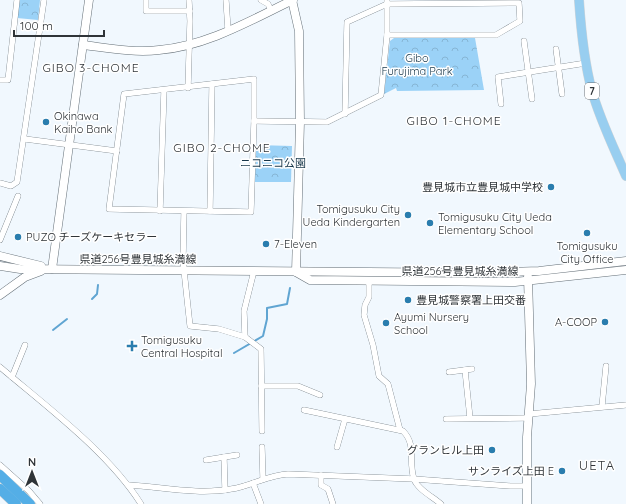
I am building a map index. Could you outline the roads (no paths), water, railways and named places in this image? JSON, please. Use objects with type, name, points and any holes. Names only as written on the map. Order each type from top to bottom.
[{"type":"highway","points":[[0,475],[30,504]]},
{"type":"highway","points":[[0,489],[16,504]]},
{"type":"main road","name":"7","points":[[579,0],[586,63],[598,108],[626,176]]},
{"type":"street","points":[[0,80],[8,80],[17,0]]},
{"type":"street","points":[[0,183],[11,186],[17,182],[44,0]]},
{"type":"street","points":[[0,295],[28,276],[52,269],[90,0]]},
{"type":"street","points":[[146,0],[146,11],[190,11]]},
{"type":"street","points":[[188,88],[189,0]]},
{"type":"street","points":[[226,0],[228,30]]},
{"type":"street","points":[[261,0],[268,4],[271,10]]},
{"type":"street","points":[[83,45],[145,51],[163,50],[188,45],[228,30],[293,0],[299,31],[300,122],[296,272]]},
{"type":"street","points":[[345,114],[347,22],[387,2],[474,1],[519,3],[520,21],[496,35],[387,35]]},
{"type":"street","points":[[254,121],[327,122],[381,95],[387,35],[387,2]]},
{"type":"street","points":[[524,41],[532,99]]},
{"type":"street","points":[[556,48],[562,94]]},
{"type":"street","points":[[501,104],[498,77],[586,63]]},
{"type":"street","points":[[254,79],[251,212],[109,209],[124,94],[188,88],[212,84],[254,79]]},
{"type":"street","points":[[210,211],[212,84]]},
{"type":"street","points":[[160,211],[164,90]]},
{"type":"street","points":[[24,139],[117,151]]},
{"type":"street","points":[[0,240],[18,196]]},
{"type":"street","points":[[184,211],[184,270],[190,326],[219,329],[245,337],[260,349],[262,431]]},
{"type":"street","name":"県道256号豊見城糸満線","points":[[0,256],[52,269]]},
{"type":"street","name":"県道256号豊見城糸満線","points":[[0,266],[20,269],[296,272],[310,270],[451,273],[528,272],[626,261]]},
{"type":"street","name":"県道256号豊見城糸満線","points":[[296,272],[310,280],[369,282],[528,282],[626,270]]},
{"type":"street","points":[[245,337],[244,311],[254,271]]},
{"type":"street","points":[[528,272],[528,504]]},
{"type":"street","points":[[369,282],[369,298],[365,305],[364,315],[373,345],[379,376],[388,384],[400,430]]},
{"type":"street","points":[[12,377],[25,345]]},
{"type":"street","points":[[0,366],[100,454],[129,485],[141,504]]},
{"type":"street","points":[[602,406],[606,366]]},
{"type":"street","points":[[449,372],[472,369]]},
{"type":"street","points":[[465,370],[470,418]]},
{"type":"street","points":[[261,386],[298,386],[320,395]]},
{"type":"street","points":[[446,419],[529,416],[602,406],[626,405]]},
{"type":"street","points":[[304,410],[400,430],[408,436],[411,442],[414,479],[419,486],[441,504]]},
{"type":"street","points":[[337,447],[345,419]]},
{"type":"street","points":[[262,447],[263,479]]},
{"type":"street","points":[[206,460],[237,455]]},
{"type":"street","points":[[224,457],[225,490]]},
{"type":"street","points":[[0,464],[40,504]]},
{"type":"street","points":[[129,485],[211,491],[225,490],[253,483],[276,474],[288,474],[414,479],[527,486]]},
{"type":"street","points":[[321,475],[321,485],[328,489],[333,504]]},
{"type":"street","points":[[253,483],[261,504]]},
{"type":"waterway","points":[[92,299],[97,294],[98,285]]},
{"type":"waterway","points":[[234,353],[263,336],[267,319],[267,308],[287,304],[290,288]]},
{"type":"waterway","points":[[53,330],[67,319]]},
{"type":"place","name":"Okinawa Kaiho Bank","points":[[46,122]]},
{"type":"place","name":"豊見城市立豊見城中学校","points":[[551,187]]},
{"type":"place","name":"Tomigusuku City Ueda Kindergarten","points":[[408,215]]},
{"type":"place","name":"Tomigusuku City Ueda Elementary School","points":[[430,223]]},
{"type":"place","name":"Tomigusuku City Office","points":[[587,233]]},
{"type":"place","name":"PUZO チーズケーキセラー","points":[[18,237]]},
{"type":"place","name":"7-Eleven","points":[[266,244]]},
{"type":"place","name":"豊見城警察署上田交番","points":[[408,300]]},
{"type":"place","name":"A-COOP","points":[[605,322]]},
{"type":"place","name":"Ayumi Nursery School","points":[[386,323]]},
{"type":"place","name":"Tomigusuku Central Hospital","points":[[132,346]]},
{"type":"place","name":"グランヒル上田","points":[[492,450]]},
{"type":"place","name":"サンライズ上田 E","points":[[562,471]]},
{"type":"district","name":"GIBO 3-CHOME","points":[[91,67]]},
{"type":"district","name":"GIBO 1-CHOME","points":[[454,120]]},
{"type":"district","name":"GIBO 2-CHOME","points":[[222,147]]},
{"type":"district","name":"UETA","points":[[597,465]]},
{"type":"park label","name":"Gibo Furujima Park","points":[[417,64]]},
{"type":"park label","name":"ニコニコ公園","points":[[273,163]]}]
